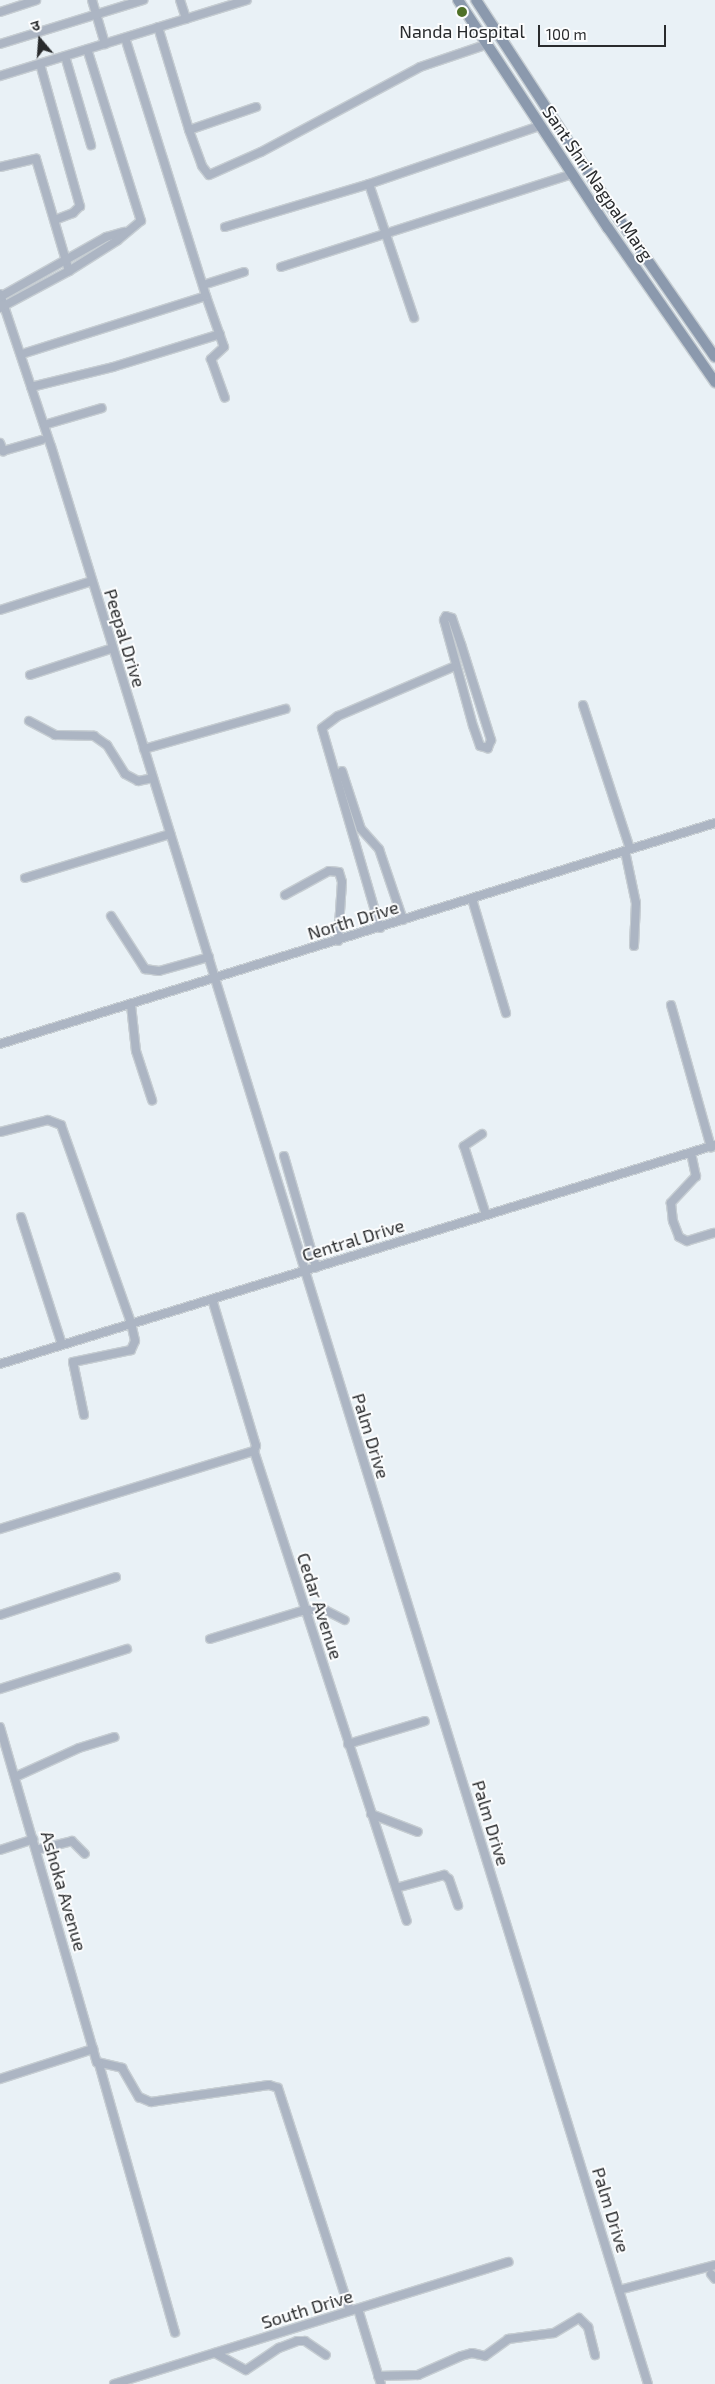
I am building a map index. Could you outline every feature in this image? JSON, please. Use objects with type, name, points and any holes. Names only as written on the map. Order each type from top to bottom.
[{"type":"main road","name":"Sant Shri Nagpal Marg","points":[[458,0],[485,45],[586,196],[715,382]]},
{"type":"main road","name":"Sant Shri Nagpal Marg","points":[[476,0],[598,188],[715,357]]},
{"type":"main road","points":[[586,196],[596,197],[598,188]]},
{"type":"street","points":[[0,12],[36,0]]},
{"type":"street","points":[[92,0],[105,44]]},
{"type":"street","points":[[0,44],[143,0]]},
{"type":"street","points":[[180,0],[186,19]]},
{"type":"street","points":[[215,0],[218,9]]},
{"type":"street","points":[[0,76],[247,0]]},
{"type":"street","points":[[158,27],[189,130],[205,173],[212,174],[420,67],[485,45]]},
{"type":"street","points":[[125,38],[202,285],[224,348],[211,359],[224,398]]},
{"type":"street","points":[[2,307],[69,271],[118,240],[124,232],[141,221],[87,49]]},
{"type":"street","points":[[65,56],[91,145]]},
{"type":"street","points":[[40,64],[80,206],[73,213],[55,220]]},
{"type":"street","points":[[189,130],[256,107]]},
{"type":"street","points":[[225,227],[369,184],[539,126]]},
{"type":"street","points":[[0,168],[36,160],[69,271]]},
{"type":"street","points":[[281,267],[572,174]]},
{"type":"street","points":[[369,184],[414,318]]},
{"type":"street","points":[[0,296],[112,234],[124,232]]},
{"type":"street","points":[[202,285],[244,272]]},
{"type":"street","name":"Peepal Drive","points":[[0,296],[2,307],[22,354],[216,979]]},
{"type":"street","points":[[22,354],[206,296]]},
{"type":"street","points":[[31,387],[113,367],[220,334]]},
{"type":"street","points":[[44,425],[102,408]]},
{"type":"street","points":[[1,448],[41,440]]},
{"type":"street","points":[[0,610],[92,581]]},
{"type":"street","points":[[449,616],[461,644],[492,740],[488,748],[480,746],[455,666],[444,620],[449,616]]},
{"type":"street","points":[[30,675],[113,648]]},
{"type":"street","points":[[380,928],[322,728],[338,716],[455,666]]},
{"type":"street","points":[[583,705],[627,850],[636,903],[634,946]]},
{"type":"street","points":[[144,749],[285,709]]},
{"type":"street","points":[[29,721],[61,736],[94,736],[107,744],[125,774],[138,781],[153,778]]},
{"type":"street","points":[[342,771],[361,829],[379,849],[403,920]]},
{"type":"street","name":"North Drive","points":[[0,1044],[216,979],[715,823]]},
{"type":"street","points":[[25,878],[170,834]]},
{"type":"street","points":[[285,895],[330,872],[339,872],[342,882],[338,941]]},
{"type":"street","points":[[472,898],[506,1013]]},
{"type":"street","points":[[111,916],[145,969],[159,971],[209,957]]},
{"type":"street","name":"Palm Drive","points":[[216,979],[304,1271],[648,2384]]},
{"type":"street","points":[[131,1005],[136,1051],[152,1100]]},
{"type":"street","points":[[671,1006],[713,1146]]},
{"type":"street","points":[[0,1132],[48,1120],[61,1125],[131,1324],[136,1341],[131,1350],[73,1362],[84,1415]]},
{"type":"street","points":[[482,1134],[464,1146],[486,1215]]},
{"type":"street","name":"Central Drive","points":[[0,1364],[713,1146]]},
{"type":"street","points":[[691,1153],[696,1176],[671,1203],[673,1221],[679,1237],[687,1241],[714,1233]]},
{"type":"street","points":[[284,1156],[316,1267]]},
{"type":"street","points":[[21,1218],[62,1345]]},
{"type":"street","name":"Cedar Avenue","points":[[212,1299],[256,1446],[254,1452],[407,1921]]},
{"type":"street","points":[[0,1529],[254,1452]]},
{"type":"street","points":[[0,1615],[116,1577]]},
{"type":"street","points":[[210,1638],[305,1610],[325,1610],[346,1620]]},
{"type":"street","points":[[0,1689],[126,1649]]},
{"type":"street","points":[[348,1744],[425,1721]]},
{"type":"street","name":"Ashoka Avenue","points":[[0,1728],[175,2332]]},
{"type":"street","points":[[15,1778],[79,1748],[114,1738]]},
{"type":"street","points":[[371,1814],[418,1832]]},
{"type":"street","points":[[0,1850],[33,1839]]},
{"type":"street","points":[[36,1850],[72,1841],[85,1854]]},
{"type":"street","points":[[396,1888],[444,1875],[449,1879],[458,1905]]},
{"type":"street","points":[[0,2079],[92,2049]]},
{"type":"street","points":[[98,2063],[122,2068],[139,2097],[151,2102],[269,2085],[278,2088],[350,2311]]},
{"type":"street","name":"South Drive","points":[[114,2384],[509,2262]]},
{"type":"street","points":[[620,2290],[715,2265]]},
{"type":"street","points":[[358,2308],[380,2384]]},
{"type":"street","points":[[378,2376],[429,2372],[461,2356],[472,2353],[485,2356],[508,2339],[560,2331],[581,2318],[588,2327],[595,2354]]},
{"type":"street","points":[[215,2353],[246,2370],[279,2348],[297,2341],[305,2341],[326,2355]]},
{"type":"place","name":"Nanda Hospital","points":[[462,12]]}]
